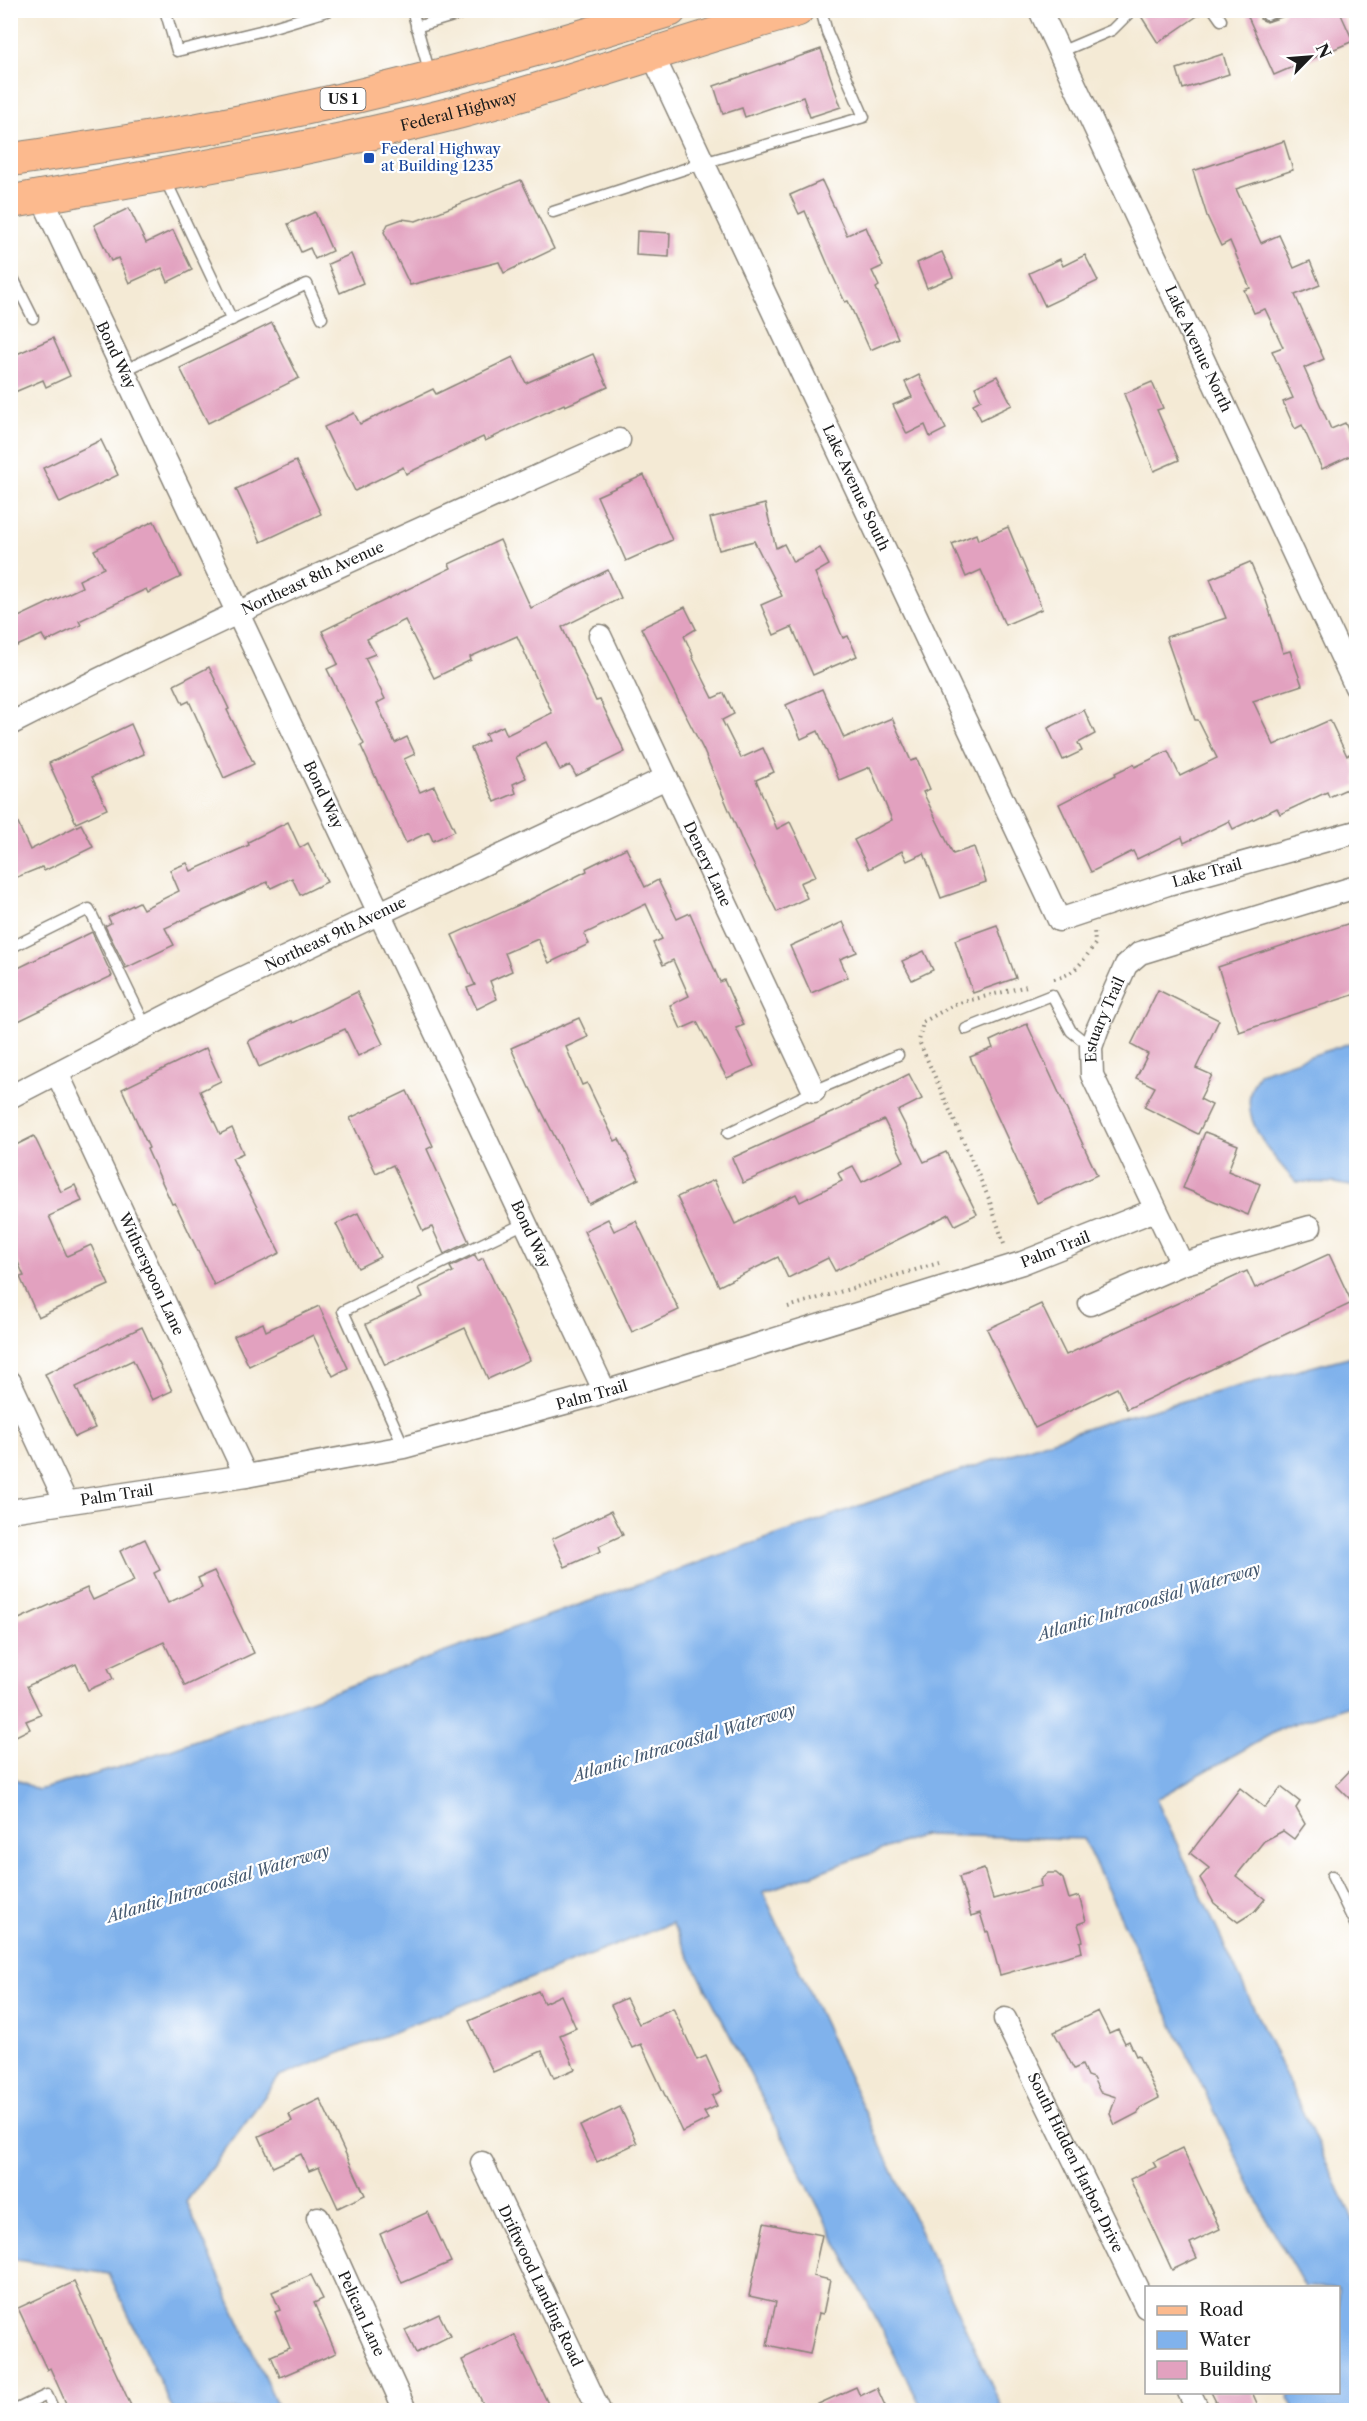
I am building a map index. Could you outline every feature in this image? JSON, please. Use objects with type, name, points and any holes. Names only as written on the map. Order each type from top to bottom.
[{"type":"main road","name":"Federal Highway","points":[[26,199],[379,132],[490,104],[653,56],[797,10]]},
{"type":"main road","name":"US 1","points":[[10,160],[239,122],[431,78],[532,52],[649,13]]},
{"type":"street","name":"Lake Avenue North","points":[[1040,10],[1356,687]]},
{"type":"street","name":"Lake Avenue South","points":[[653,56],[1059,920]]},
{"type":"street","name":"Bond Way","points":[[26,199],[123,371],[605,1392]]},
{"type":"street","name":"Northeast 8th Avenue","points":[[10,724],[78,689],[415,530],[619,441]]},
{"type":"street","name":"Denery Lane","points":[[600,636],[814,1091]]},
{"type":"street","name":"Northeast 9th Avenue","points":[[12,1093],[57,1073],[219,989],[666,778]]},
{"type":"street","name":"Lake Trail","points":[[1059,920],[1168,884],[1356,832]]},
{"type":"street","name":"Estuary Trail","points":[[1182,1264],[1092,1075],[1091,1047],[1120,975],[1126,965],[1140,953],[1356,887]]},
{"type":"street","name":"Witherspoon Lane","points":[[57,1073],[246,1476]]},
{"type":"street","name":"Palm Trail","points":[[10,1510],[246,1476],[404,1447],[605,1392],[1022,1263],[1155,1210]]},
{"type":"street","points":[[1090,1304],[1182,1264],[1310,1227]]},
{"type":"street","points":[[10,1382],[66,1502]]},
{"type":"street","name":"South Hidden Harbor Drive","points":[[1005,2019],[1145,2305]]},
{"type":"street","name":"Driftwood Landing Road","points":[[482,2163],[599,2410]]},
{"type":"street","name":"Pelican Lane","points":[[318,2218],[405,2410]]},
{"type":"street","points":[[1190,2394],[1198,2410]]},
{"type":"lane","points":[[165,10],[177,51],[260,31],[330,10]]},
{"type":"lane","points":[[412,10],[431,78]]},
{"type":"lane","points":[[416,27],[473,10]]},
{"type":"lane","points":[[554,212],[703,163],[864,117],[827,32],[821,10]]},
{"type":"lane","points":[[1060,52],[1112,30],[1132,10]]},
{"type":"lane","points":[[163,174],[232,320]]},
{"type":"lane","points":[[10,272],[33,318]]},
{"type":"lane","points":[[123,371],[307,284],[322,318]]},
{"type":"lane","points":[[10,948],[89,909],[146,1027]]},
{"type":"lane","points":[[966,1029],[1052,995],[1071,1031],[1091,1047]]},
{"type":"lane","points":[[728,1133],[814,1091],[898,1055]]},
{"type":"lane","points":[[404,1447],[343,1311],[525,1223]]},
{"type":"lane","points":[[1332,1876],[1356,1926]]},
{"type":"lane","points":[[15,2410],[46,2395],[54,2410]]},
{"type":"path","points":[[1050,980],[1068,976],[1080,965],[1095,944],[1094,926]]},
{"type":"path","points":[[994,1247],[1005,1244],[989,1199],[919,1041],[923,1022],[955,1004],[1028,985]]},
{"type":"path","points":[[788,1307],[948,1261]]},
{"type":"water","points":[[1356,1041],[1356,1187],[1335,1183],[1296,1182],[1271,1153],[1257,1131],[1249,1106],[1252,1086],[1259,1073]]},
{"type":"water","name":"Atlantic Intracoastal Waterway","points":[[1356,1355],[1356,1703],[1284,1727],[1156,1799],[1356,2226],[1356,2410],[1296,2410],[1288,2397],[1290,2394],[1340,2394],[1340,2286],[1304,2286],[1271,2228],[1083,1839],[923,1835],[763,1892],[1003,2410],[923,2410],[672,1923],[279,2077],[186,2202],[279,2410],[173,2410],[109,2274],[11,2259],[11,1777],[38,1790],[114,1769],[907,1489],[1112,1420]]},
{"type":"building","points":[[1139,10],[1206,10],[1158,43]]},
{"type":"building","points":[[1245,10],[1261,10],[1260,19],[1267,22],[1282,17],[1285,10],[1339,10],[1353,41],[1274,75]]},
{"type":"building","points":[[821,49],[841,107],[810,117],[803,97],[745,117],[742,108],[723,114],[714,86]]},
{"type":"building","points":[[1223,54],[1229,74],[1183,89],[1177,69]]},
{"type":"building","points":[[1284,141],[1293,170],[1236,189],[1261,243],[1279,235],[1294,268],[1310,261],[1320,285],[1295,295],[1324,359],[1304,368],[1331,429],[1345,423],[1356,448],[1356,453],[1322,469],[1302,425],[1295,429],[1283,402],[1293,398],[1272,351],[1283,347],[1265,309],[1254,313],[1244,290],[1250,288],[1230,241],[1221,246],[1207,216],[1193,171]]},
{"type":"building","points":[[521,180],[554,249],[504,273],[499,262],[410,285],[384,232],[388,224],[402,219],[416,221]]},
{"type":"building","points":[[822,181],[847,235],[866,227],[883,266],[872,271],[879,286],[876,288],[898,338],[870,350],[848,301],[845,302],[805,211],[799,214],[790,195]]},
{"type":"building","points":[[129,208],[146,243],[173,230],[192,270],[168,282],[162,268],[129,283],[118,258],[111,261],[94,225]]},
{"type":"building","points":[[315,212],[332,251],[315,259],[310,248],[301,252],[288,224]]},
{"type":"building","points":[[637,231],[670,233],[669,257],[636,255]]},
{"type":"building","points":[[942,252],[953,277],[927,288],[917,263]]},
{"type":"building","points":[[351,254],[363,283],[340,293],[328,264]]},
{"type":"building","points":[[1085,255],[1098,281],[1045,306],[1029,273],[1060,259],[1063,266]]},
{"type":"building","points":[[272,323],[299,378],[208,423],[180,368]]},
{"type":"building","points":[[53,338],[70,376],[46,387],[43,380],[10,394],[10,357]]},
{"type":"building","points":[[593,354],[608,387],[565,406],[564,404],[485,441],[483,437],[406,474],[403,467],[355,491],[324,427],[354,413],[360,424],[433,389],[436,394],[513,357],[526,383]]},
{"type":"building","points":[[919,375],[946,429],[930,437],[925,425],[907,434],[893,405],[912,397],[905,382]]},
{"type":"building","points":[[997,376],[1012,405],[981,420],[973,404],[981,400],[975,387]]},
{"type":"building","points":[[1152,382],[1163,408],[1157,410],[1179,460],[1154,471],[1124,394]]},
{"type":"building","points":[[101,440],[118,475],[60,503],[43,468]]},
{"type":"building","points":[[296,461],[321,514],[261,542],[236,489]]},
{"type":"building","points":[[644,475],[672,540],[626,561],[597,496]]},
{"type":"building","points":[[765,504],[776,548],[784,544],[793,562],[820,548],[829,565],[815,573],[843,638],[848,636],[857,656],[813,675],[792,627],[774,635],[761,605],[782,596],[754,541],[719,550],[710,518]]},
{"type":"building","points":[[154,521],[181,577],[148,593],[146,589],[79,621],[81,625],[46,642],[42,635],[10,649],[10,621],[82,587],[79,580],[104,568],[94,550]]},
{"type":"building","points":[[1008,527],[1042,609],[1005,625],[981,570],[966,577],[952,544],[976,534],[978,540]]},
{"type":"building","points":[[500,540],[531,608],[608,570],[621,598],[562,627],[596,701],[600,700],[625,752],[576,776],[570,765],[560,770],[546,742],[516,757],[526,778],[513,784],[516,793],[495,802],[471,748],[488,740],[485,734],[503,726],[507,735],[552,713],[517,636],[470,657],[471,660],[434,678],[405,620],[367,639],[375,654],[365,658],[385,699],[377,703],[395,743],[407,737],[415,754],[404,759],[420,792],[434,786],[455,831],[433,841],[429,832],[406,843],[361,746],[364,744],[327,669],[338,664],[322,631],[451,568],[449,564]]},
{"type":"building","points":[[1250,562],[1265,597],[1283,653],[1290,651],[1302,685],[1253,701],[1274,745],[1330,720],[1356,770],[1356,785],[1329,797],[1327,792],[1280,814],[1277,808],[1233,829],[1229,821],[1184,843],[1182,837],[1137,859],[1133,851],[1091,872],[1059,804],[1116,775],[1115,773],[1134,764],[1135,767],[1168,751],[1180,776],[1217,758],[1198,720],[1195,720],[1166,637],[1226,618],[1210,579]]},
{"type":"building","points":[[685,607],[696,629],[684,636],[692,656],[713,698],[724,693],[734,714],[722,720],[741,758],[763,748],[774,772],[756,780],[777,829],[790,822],[816,876],[800,883],[807,898],[777,912],[744,845],[703,749],[641,628]]},
{"type":"building","points":[[209,667],[254,764],[224,778],[189,701],[183,704],[174,685]]},
{"type":"building","points":[[822,689],[844,738],[892,718],[911,761],[917,759],[930,789],[923,792],[953,854],[974,847],[986,882],[941,898],[924,853],[907,861],[902,851],[869,869],[854,840],[892,820],[870,767],[839,780],[818,731],[801,739],[786,705]]},
{"type":"building","points":[[1084,710],[1095,734],[1078,743],[1082,751],[1063,760],[1048,728]]},
{"type":"building","points":[[131,724],[144,754],[92,777],[107,809],[76,823],[49,763]]},
{"type":"building","points":[[10,806],[30,850],[81,824],[93,847],[44,871],[42,867],[10,880]]},
{"type":"building","points":[[288,822],[300,848],[308,843],[327,882],[300,895],[292,878],[271,888],[267,882],[165,928],[174,945],[126,968],[105,926],[111,923],[108,917],[139,902],[143,909],[179,891],[170,870],[187,863],[191,871],[249,845],[248,842]]},
{"type":"building","points":[[626,848],[645,887],[658,880],[677,919],[690,913],[720,982],[724,980],[744,1025],[736,1028],[754,1066],[727,1078],[697,1022],[681,1029],[670,1005],[689,996],[673,960],[663,965],[653,943],[662,939],[646,904],[584,934],[589,944],[549,963],[538,939],[505,953],[512,971],[490,981],[497,999],[477,1009],[467,988],[475,985],[452,935],[587,871],[586,868]]},
{"type":"building","points":[[1356,921],[1356,994],[1239,1032],[1218,967]]},
{"type":"building","points":[[843,922],[857,952],[840,959],[848,977],[811,993],[790,946]]},
{"type":"building","points":[[997,925],[1016,978],[973,993],[955,940]]},
{"type":"building","points":[[92,932],[112,976],[10,1025],[10,972]]},
{"type":"building","points":[[924,951],[933,970],[912,980],[902,961]]},
{"type":"building","points":[[1158,990],[1219,1020],[1196,1068],[1212,1075],[1200,1099],[1212,1105],[1198,1134],[1144,1107],[1155,1087],[1136,1078],[1148,1054],[1131,1045]]},
{"type":"building","points":[[357,992],[383,1044],[358,1056],[345,1029],[259,1067],[248,1041],[292,1021],[293,1023]]},
{"type":"building","points":[[579,1018],[588,1037],[566,1047],[582,1085],[587,1083],[615,1141],[619,1139],[639,1179],[589,1204],[511,1048]]},
{"type":"building","points":[[1027,1024],[1097,1175],[1037,1203],[970,1057],[993,1048],[990,1041]]},
{"type":"building","points":[[206,1048],[221,1081],[200,1091],[220,1134],[232,1128],[243,1153],[232,1158],[280,1253],[214,1285],[175,1203],[172,1204],[122,1089]]},
{"type":"building","points":[[909,1074],[922,1099],[898,1111],[924,1162],[946,1152],[977,1214],[955,1225],[949,1214],[835,1271],[828,1258],[788,1278],[778,1257],[719,1286],[677,1197],[714,1180],[735,1224],[796,1194],[800,1202],[842,1181],[838,1173],[853,1166],[862,1182],[904,1161],[884,1120],[743,1183],[732,1158],[840,1109]]},
{"type":"building","points":[[407,1091],[433,1146],[427,1149],[469,1242],[444,1254],[432,1227],[423,1231],[393,1165],[376,1173],[350,1118]]},
{"type":"building","points":[[1205,1132],[1238,1145],[1228,1171],[1260,1184],[1248,1215],[1183,1188]]},
{"type":"building","points":[[34,1136],[61,1192],[75,1185],[82,1201],[49,1216],[67,1256],[91,1245],[109,1285],[38,1317],[20,1277],[24,1276],[10,1244],[10,1148]]},
{"type":"building","points":[[358,1213],[380,1257],[358,1268],[336,1224]]},
{"type":"building","points":[[608,1219],[614,1231],[636,1221],[679,1310],[632,1332],[584,1231]]},
{"type":"building","points":[[1329,1254],[1352,1303],[1127,1409],[1117,1388],[1035,1428],[987,1329],[1041,1304],[1066,1355],[1247,1271],[1255,1288]]},
{"type":"building","points":[[475,1255],[478,1261],[483,1258],[530,1360],[488,1379],[465,1328],[385,1365],[366,1324],[423,1297],[419,1288],[453,1272],[450,1267]]},
{"type":"building","points":[[319,1306],[348,1368],[333,1376],[313,1335],[249,1366],[234,1336],[263,1323],[266,1331]]},
{"type":"building","points":[[142,1327],[172,1391],[152,1400],[133,1360],[76,1387],[95,1428],[75,1437],[45,1374]]},
{"type":"building","points":[[611,1511],[623,1535],[599,1546],[601,1551],[565,1567],[552,1539]]},
{"type":"building","points":[[145,1539],[160,1570],[154,1573],[168,1603],[202,1587],[198,1578],[214,1571],[254,1653],[185,1686],[164,1642],[108,1668],[113,1679],[88,1690],[76,1664],[27,1686],[41,1715],[26,1721],[30,1729],[10,1739],[10,1623],[87,1588],[93,1600],[134,1581],[120,1551]]},
{"type":"building","points":[[1356,1764],[1356,1805],[1336,1785]]},
{"type":"building","points":[[1281,1787],[1300,1802],[1296,1808],[1305,1824],[1294,1839],[1283,1831],[1264,1841],[1236,1876],[1265,1899],[1254,1912],[1238,1922],[1214,1903],[1200,1878],[1209,1868],[1190,1853],[1240,1788],[1265,1808]]},
{"type":"building","points":[[984,1869],[993,1899],[1041,1886],[1040,1880],[1048,1873],[1056,1873],[1063,1879],[1069,1899],[1079,1896],[1086,1921],[1078,1924],[1083,1941],[1080,1942],[1082,1952],[1000,1975],[988,1931],[986,1932],[980,1913],[971,1916],[959,1877]]},
{"type":"building","points":[[538,1991],[544,2003],[561,1995],[576,2028],[560,2035],[575,2069],[554,2078],[542,2051],[493,2072],[469,2021]]},
{"type":"building","points":[[626,1998],[639,2024],[673,2008],[697,2060],[706,2056],[722,2091],[712,2096],[717,2106],[704,2112],[708,2119],[682,2132],[641,2044],[632,2048],[611,2005]]},
{"type":"building","points":[[1098,2011],[1109,2033],[1118,2029],[1125,2043],[1129,2041],[1159,2098],[1140,2108],[1138,2113],[1115,2125],[1110,2114],[1116,2097],[1100,2092],[1093,2078],[1087,2076],[1082,2065],[1074,2069],[1054,2032]]},
{"type":"building","points":[[320,2099],[365,2195],[338,2208],[319,2167],[309,2171],[301,2154],[273,2167],[259,2136],[292,2121],[289,2114]]},
{"type":"building","points":[[620,2107],[637,2143],[597,2162],[580,2126]]},
{"type":"building","points":[[1182,2148],[1220,2229],[1190,2243],[1197,2258],[1172,2270],[1130,2179],[1156,2167],[1153,2162]]},
{"type":"building","points":[[428,2212],[451,2262],[402,2283],[380,2234]]},
{"type":"building","points":[[764,2223],[822,2235],[813,2276],[830,2280],[823,2314],[819,2313],[810,2354],[767,2345],[776,2302],[749,2296]]},
{"type":"building","points":[[311,2275],[323,2299],[314,2303],[336,2353],[280,2377],[271,2356],[290,2348],[275,2312],[280,2310],[272,2292]]},
{"type":"building","points":[[74,2282],[133,2410],[69,2410],[18,2308]]},
{"type":"building","points":[[439,2314],[450,2336],[416,2353],[405,2330]]},
{"type":"building","points":[[515,2335],[551,2410],[486,2410],[462,2360]]},
{"type":"building","points":[[856,2387],[860,2396],[877,2388],[887,2410],[805,2410]]},
{"type":"building","points":[[1212,2394],[1253,2394],[1260,2410],[1220,2410]]},
{"type":"place","name":"Federal Highway at Building 1235","points":[[369,158]]}]
